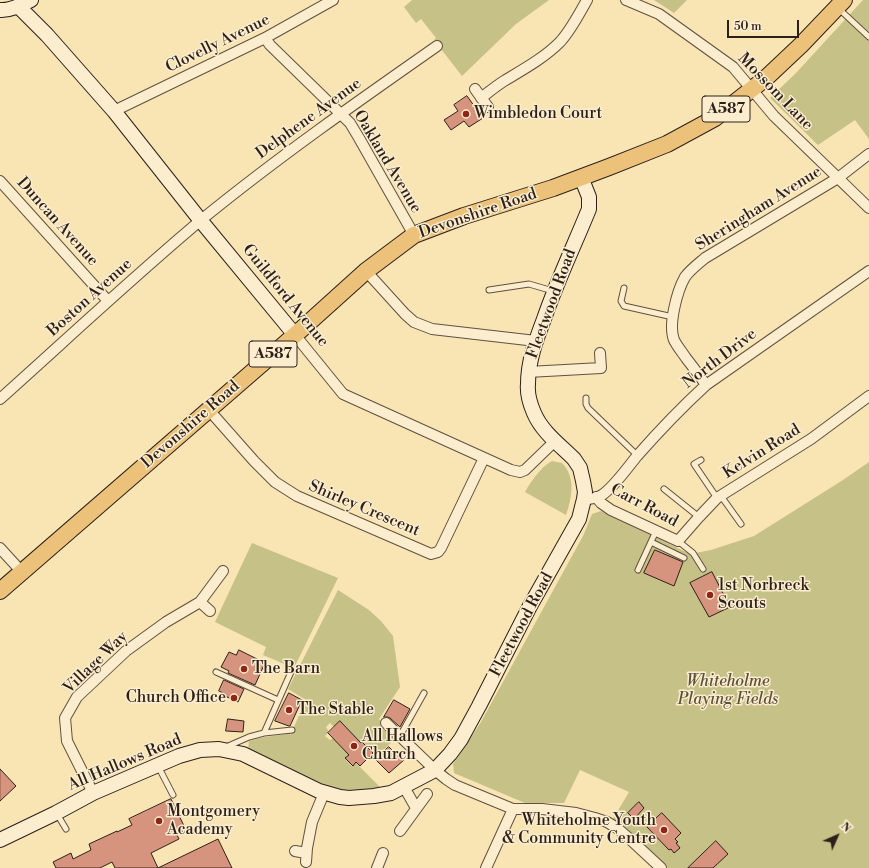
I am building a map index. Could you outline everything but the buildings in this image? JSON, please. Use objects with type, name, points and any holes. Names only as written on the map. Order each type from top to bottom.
[{"type":"main road","name":"A587","points":[[581,177],[667,144],[715,118],[766,78],[841,4]]},
{"type":"main road","name":"Devonshire Road","points":[[0,591],[21,571],[295,335],[366,271],[414,235],[464,216],[553,188],[581,177]]},
{"type":"street","name":"Clovelly Avenue","points":[[114,111],[265,38],[333,0]]},
{"type":"street","points":[[481,98],[502,82],[525,69],[549,52],[561,41],[587,0]]},
{"type":"street","name":"Mossom Lane","points":[[626,0],[659,14],[733,67],[774,116],[869,208]]},
{"type":"street","name":"Guildford Avenue","points":[[14,6],[47,35],[114,111],[201,221],[343,394],[511,470],[520,472],[525,470],[555,441]]},
{"type":"street","name":"Oakland Avenue","points":[[265,38],[350,123],[414,235]]},
{"type":"street","name":"Delphene Avenue","points":[[201,221],[256,176],[437,46]]},
{"type":"street","points":[[475,88],[488,107]]},
{"type":"street","name":"Sheringham Avenue","points":[[706,385],[681,352],[674,339],[672,327],[674,308],[677,295],[685,278],[692,269],[705,258],[838,178],[869,154]]},
{"type":"street","name":"Fleetwood Road","points":[[435,770],[450,754],[461,739],[530,606],[590,498],[585,492],[578,464],[538,423],[528,393],[528,372],[536,341],[554,291],[589,209],[589,197],[581,177]]},
{"type":"street","name":"Duncan Avenue","points":[[0,181],[108,302]]},
{"type":"street","name":"Boston Avenue","points":[[0,399],[201,221]]},
{"type":"street","points":[[366,271],[405,314],[414,322],[432,330],[536,341]]},
{"type":"street","name":"North Drive","points":[[590,498],[601,496],[609,489],[689,401],[706,385],[869,271]]},
{"type":"street","points":[[528,372],[602,374],[600,354]]},
{"type":"street","name":"Kelvin Road","points":[[678,541],[719,497],[810,440],[869,396]]},
{"type":"street","name":"Shirley Crescent","points":[[209,410],[275,482],[297,496],[431,554],[438,552],[441,548],[484,458]]},
{"type":"street","name":"Carr Road","points":[[590,498],[656,532],[678,541]]},
{"type":"street","points":[[0,548],[21,571]]},
{"type":"street","name":"Village Way","points":[[93,793],[67,741],[65,718],[77,697],[126,651],[166,622],[200,602],[223,570]]},
{"type":"street","points":[[200,602],[210,611]]},
{"type":"street","points":[[386,723],[435,770],[455,784],[513,809],[542,809],[576,813],[607,822],[617,828],[661,868]]},
{"type":"street","name":"All Hallows Road","points":[[0,840],[93,793],[179,756],[200,750],[219,749],[243,754],[324,793],[349,798],[391,793],[435,770]]},
{"type":"street","points":[[404,786],[416,808]]},
{"type":"street","points":[[295,851],[306,858],[312,822],[324,793]]},
{"type":"street","points":[[400,831],[427,794]]},
{"type":"street","points":[[486,868],[513,809]]},
{"type":"lane","points":[[841,4],[869,37]]},
{"type":"lane","points":[[489,290],[529,284],[554,291]]},
{"type":"lane","points":[[624,288],[621,301],[624,306],[673,317]]},
{"type":"lane","points":[[586,398],[588,408],[638,456]]},
{"type":"lane","points":[[701,460],[694,464],[741,524]]},
{"type":"lane","points":[[664,489],[699,517]]},
{"type":"lane","points":[[638,570],[656,532]]},
{"type":"lane","points":[[678,541],[693,553],[703,569]]},
{"type":"lane","points":[[651,542],[684,558]]},
{"type":"lane","points":[[216,672],[278,700]]},
{"type":"lane","points":[[264,733],[291,672]]},
{"type":"lane","points":[[400,736],[424,693]]},
{"type":"lane","points":[[219,749],[249,737],[264,733],[292,730]]},
{"type":"lane","points":[[158,765],[172,795]]},
{"type":"lane","points":[[56,813],[66,829]]},
{"type":"green space","points":[[412,0],[549,0],[516,24],[462,76],[434,40],[436,38],[421,19],[416,23],[404,7]]},
{"type":"green space","points":[[654,0],[687,0],[674,13]]},
{"type":"green space","points":[[863,0],[869,0],[869,139],[855,120],[818,145],[770,98],[796,73]]},
{"type":"green space","points":[[552,461],[562,463],[571,481],[572,488],[570,502],[566,515],[525,492],[530,483],[544,467]]},
{"type":"green space","name":"Whiteholme Playing Fields","points":[[869,462],[869,868],[668,868],[613,819],[629,792],[580,770],[564,803],[525,803],[454,773],[453,764],[481,722],[583,536],[592,514],[601,511],[690,554],[711,550],[754,536]]},
{"type":"green space","points":[[252,543],[338,578],[294,668],[263,655],[266,647],[215,622]]},
{"type":"green space","points":[[338,590],[369,610],[381,621],[393,636],[400,687],[379,719],[390,734],[396,738],[376,757],[369,751],[370,749],[363,742],[361,743],[340,722],[334,727],[330,723],[326,727],[329,732],[325,736],[330,740],[333,738],[349,755],[345,759],[352,766],[356,763],[384,791],[346,792],[325,785],[248,750],[249,741],[287,734],[293,729],[306,700],[288,689]]},
{"type":"place","name":"Wimbledon Court","points":[[466,114]]},
{"type":"place","name":"1st Norbreck Scouts","points":[[710,595]]},
{"type":"place","name":"The Barn","points":[[244,669]]},
{"type":"place","name":"Church Office","points":[[234,698]]},
{"type":"place","name":"The Stable","points":[[289,710]]},
{"type":"place","name":"All Hallows Church","points":[[354,746]]},
{"type":"place","name":"Montgomery Academy","points":[[159,821]]},
{"type":"place","name":"Whiteholme Youth & Community Centre","points":[[664,830]]}]
